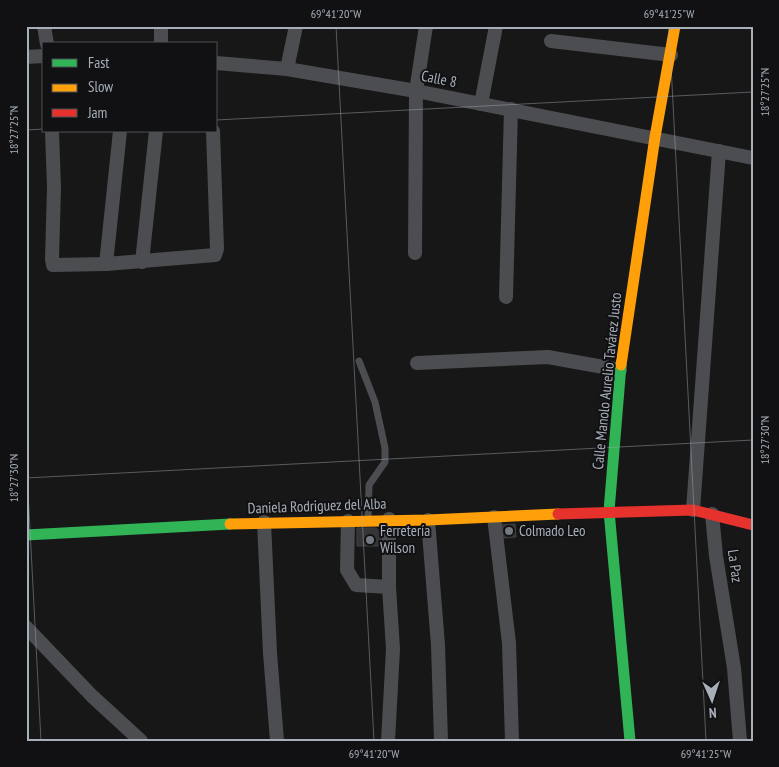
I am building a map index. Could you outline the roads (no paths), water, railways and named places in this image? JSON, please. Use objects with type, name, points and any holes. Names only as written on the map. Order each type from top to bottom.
[{"type":"street","points":[[44,26],[47,42]]},
{"type":"street","points":[[161,26],[161,42]]},
{"type":"street","points":[[287,69],[296,26]]},
{"type":"street","points":[[415,253],[416,91],[426,26]]},
{"type":"street","points":[[481,104],[496,26]]},
{"type":"street","name":"Calle Manolo Aurelio Tavárez Justo","points":[[630,741],[609,511],[620,370],[655,137],[675,26]]},
{"type":"street","points":[[551,41],[671,55]]},
{"type":"street","points":[[26,57],[42,56]]},
{"type":"street","name":"Calle 8","points":[[218,63],[287,69],[416,91],[753,158]]},
{"type":"street","points":[[506,297],[511,109]]},
{"type":"street","points":[[52,132],[54,188],[53,265],[142,262],[215,255],[217,249],[213,132]]},
{"type":"street","points":[[106,264],[120,132]]},
{"type":"street","points":[[142,262],[156,132]]},
{"type":"street","points":[[693,510],[719,151]]},
{"type":"street","points":[[417,363],[548,357],[620,370]]},
{"type":"street","name":"Daniela Rodriguez del Alba","points":[[26,535],[264,522],[428,520],[609,511],[693,510],[753,525]]},
{"type":"street","name":"La Paz","points":[[712,514],[716,556],[734,668],[740,741]]},
{"type":"street","points":[[494,517],[509,644],[512,741]]},
{"type":"street","points":[[388,741],[392,649],[389,587],[389,519]]},
{"type":"street","points":[[348,520],[347,570],[356,584],[389,587]]},
{"type":"street","points":[[428,520],[438,645],[441,741]]},
{"type":"street","points":[[264,522],[270,653],[278,741]]},
{"type":"street","points":[[26,627],[92,696],[141,741]]},
{"type":"lane","points":[[359,361],[375,402],[385,448],[385,462],[369,485],[368,520]]},
{"type":"place","name":"Colmado Leo","points":[[509,531]]},
{"type":"place","name":"Ferretería Wilson","points":[[370,540]]}]
